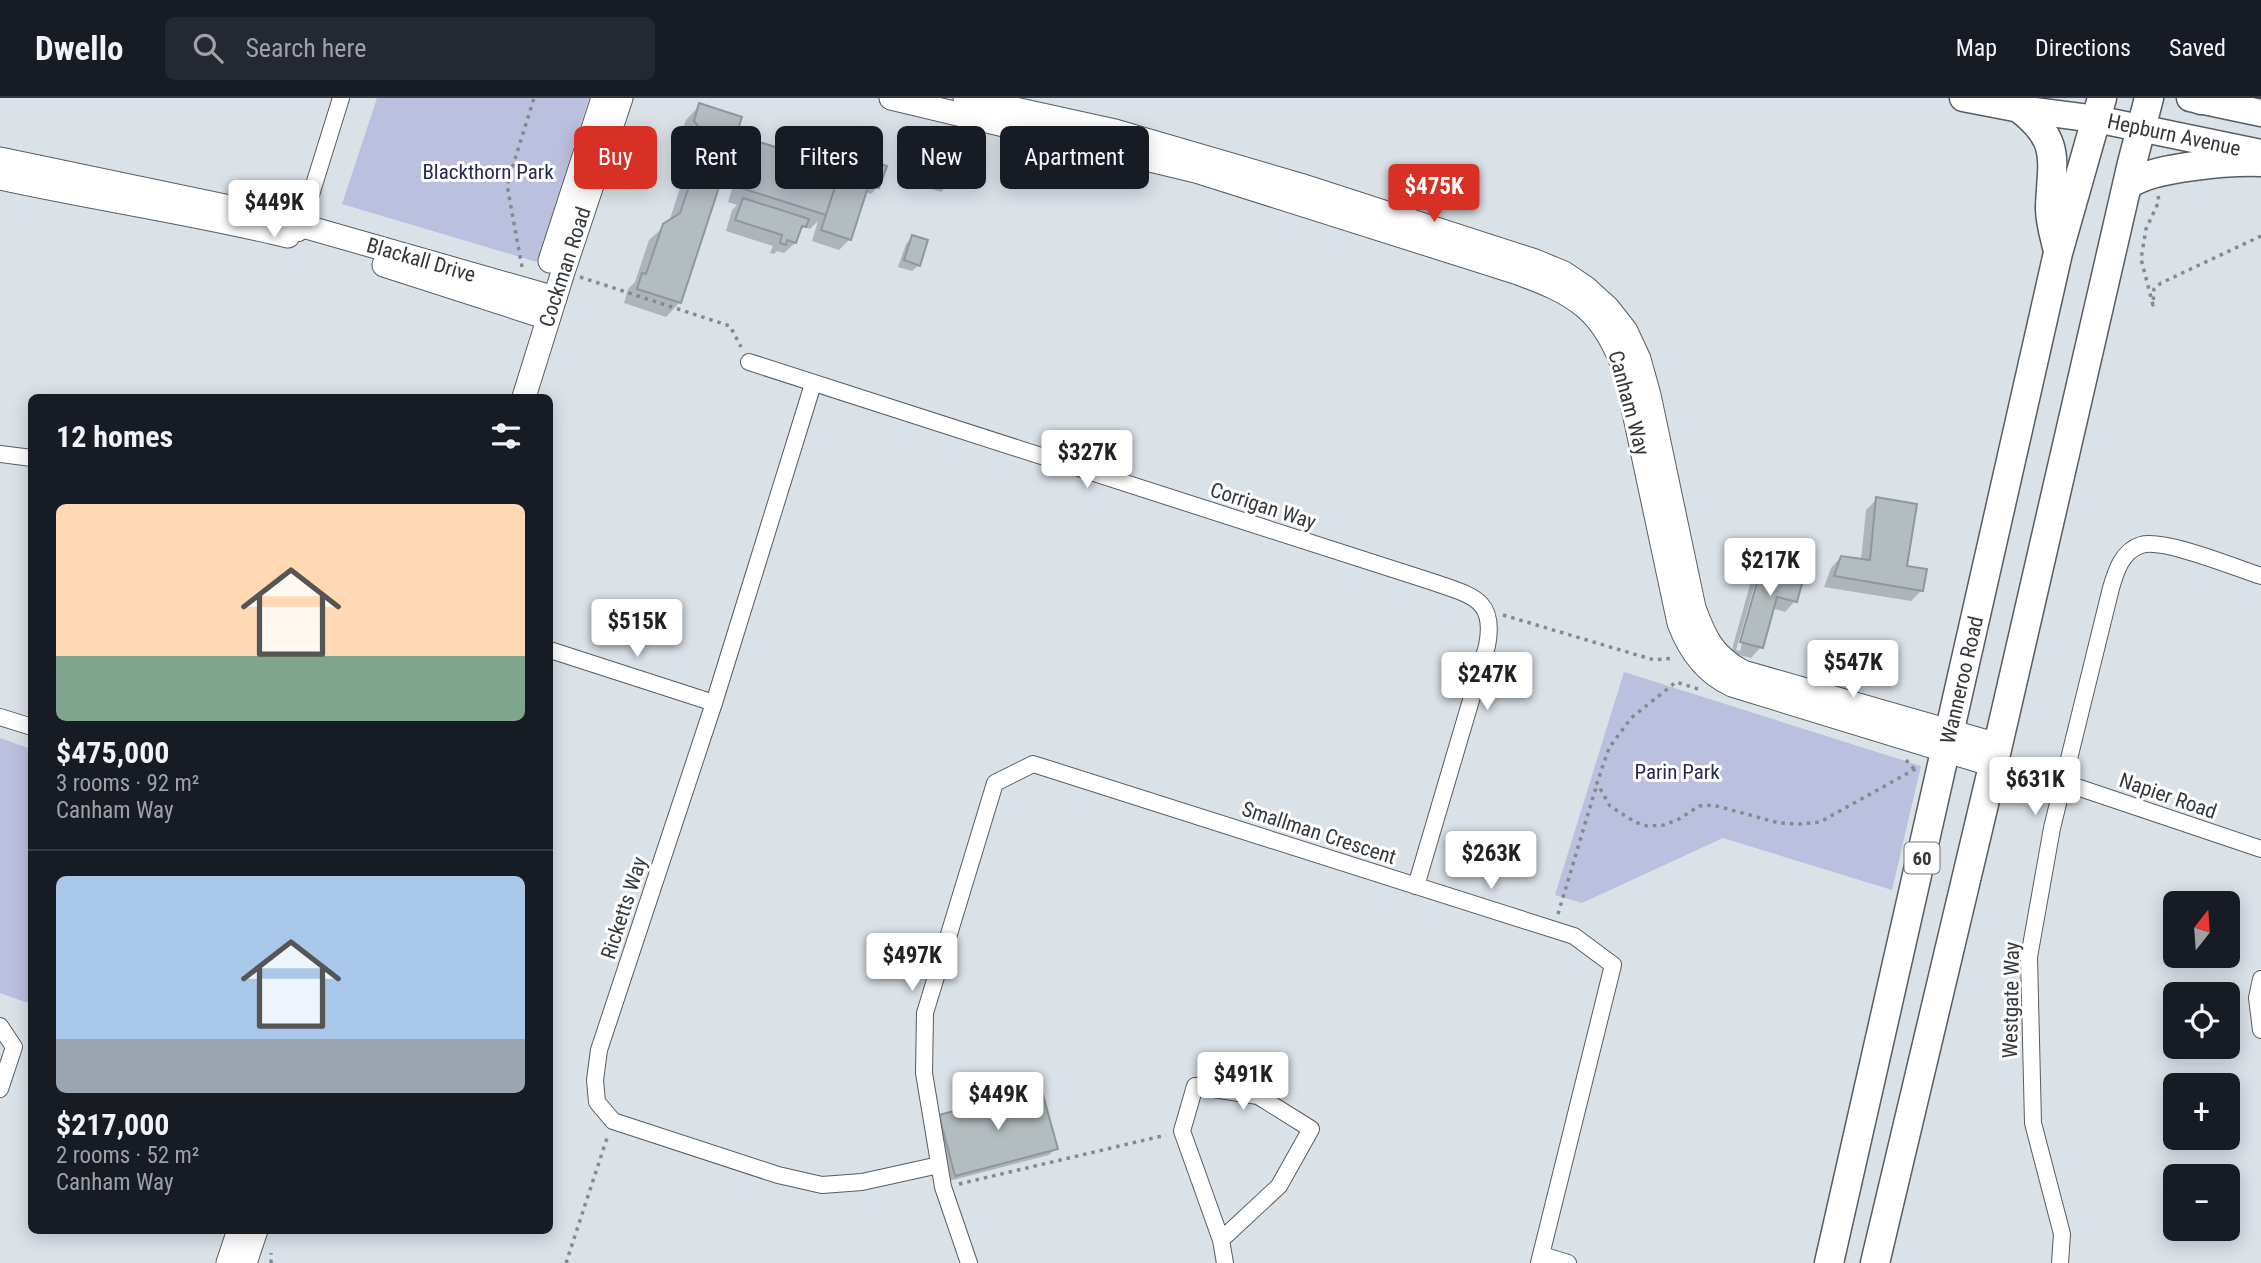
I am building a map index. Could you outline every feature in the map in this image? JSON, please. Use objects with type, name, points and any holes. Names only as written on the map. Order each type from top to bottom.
[{"type":"highway","name":"60","points":[[1875,1263],[2149,98]]},
{"type":"highway","name":"Wanneroo Road","points":[[1829,1263],[1939,748],[2058,253],[2099,108]]},
{"type":"highway","points":[[2020,109],[2036,122],[2050,146],[2053,179],[2050,211],[2058,253]]},
{"type":"highway","points":[[2128,186],[2135,180],[2157,173],[2236,161],[2261,162]]},
{"type":"main road","name":"Cockman Road","points":[[508,394],[603,98]]},
{"type":"main road","name":"Cockman Road","points":[[524,394],[539,302],[621,98]]},
{"type":"main road","name":"Canham Way","points":[[891,98],[1196,171],[1540,280],[1559,289],[1584,306],[1602,324],[1612,339],[1626,375],[1679,623],[1695,667],[1732,685],[1939,748],[1995,755]]},
{"type":"main road","name":"Canham Way","points":[[965,98],[1115,131],[1198,154],[1423,224],[1564,273],[1608,308],[1626,331],[1640,359],[1694,608],[1713,650],[1731,666],[1743,672],[1886,715],[1939,748]]},
{"type":"main road","name":"Hepburn Avenue","points":[[1963,98],[2020,109],[2099,108],[2140,128],[2261,153]]},
{"type":"main road","name":"Hepburn Avenue","points":[[2197,99],[2261,113]]},
{"type":"main road","name":"Blackall Drive","points":[[0,159],[254,212],[299,232]]},
{"type":"main road","name":"Blackall Drive","points":[[0,178],[94,198],[299,232],[440,266],[539,302]]},
{"type":"main road","points":[[228,1263],[238,1234]]},
{"type":"main road","points":[[245,1263],[255,1234]]},
{"type":"street","points":[[299,232],[341,98]]},
{"type":"street","name":"Corrigan Way","points":[[749,362],[1436,583],[1476,599],[1485,609]]},
{"type":"street","name":"Ricketts Way","points":[[613,1121],[597,1102],[599,1050],[714,704],[813,384]]},
{"type":"street","points":[[0,454],[28,458]]},
{"type":"street","name":"Westgate Way","points":[[2060,1263],[2062,1234],[2033,1123],[2029,957],[2062,782],[2111,588],[2118,565],[2140,545],[2162,544],[2261,576]]},
{"type":"street","points":[[1416,886],[1487,646],[1490,619],[1485,609]]},
{"type":"street","points":[[553,651],[714,704]]},
{"type":"street","points":[[0,717],[28,726]]},
{"type":"street","name":"Smallman Crescent","points":[[939,1165],[924,1073],[925,1013],[995,783],[1033,764],[1574,936],[1613,965],[1541,1259]]},
{"type":"street","name":"Napier Road","points":[[2062,782],[2261,849]]},
{"type":"street","points":[[2261,979],[2257,998],[2261,1030]]},
{"type":"street","points":[[0,1026],[14,1047],[0,1089]]},
{"type":"street","points":[[1221,1240],[1279,1186],[1311,1129],[1258,1096],[1195,1086],[1182,1132],[1221,1240],[1225,1263]]},
{"type":"street","points":[[613,1121],[778,1175],[822,1185],[862,1182],[939,1165],[943,1188],[969,1263]]},
{"type":"street","points":[[1541,1259],[1568,1263]]},
{"type":"path","points":[[534,98],[508,185],[522,271],[539,302]]},
{"type":"path","points":[[2157,173],[2159,201],[2146,229],[2141,260],[2153,305],[2154,289],[2161,283],[2261,236]]},
{"type":"path","points":[[571,275],[730,326],[749,362]]},
{"type":"path","points":[[1485,609],[1654,660],[1695,667],[1699,689],[1676,682],[1631,718],[1609,748],[1553,930]]},
{"type":"path","points":[[1597,783],[1610,806],[1627,818],[1647,826],[1664,825],[1699,806],[1713,806],[1779,823],[1820,822],[1921,766],[1939,748]]},
{"type":"path","points":[[1900,752],[1914,769]]},
{"type":"path","points":[[566,1263],[613,1121]]},
{"type":"path","points":[[943,1188],[1182,1132]]},
{"type":"green space","name":"Blackthorn Park","points":[[377,98],[589,98],[580,126],[574,126],[574,145],[537,262],[342,204]]},
{"type":"green space","name":"Parin Park","points":[[1624,672],[1921,766],[1892,890],[1723,838],[1582,903],[1555,895]]},
{"type":"green space","points":[[0,738],[28,748],[28,1003],[0,993]]},
{"type":"building","points":[[699,103],[742,117],[739,126],[698,126],[694,121]]},
{"type":"building","points":[[761,143],[775,147],[775,189],[834,189],[826,215],[744,189],[761,189]]},
{"type":"building","points":[[688,189],[718,189],[681,303],[637,289],[642,273],[646,274],[663,224],[680,213]]},
{"type":"building","points":[[834,189],[867,189],[851,240],[821,230]]},
{"type":"building","points":[[743,198],[809,219],[806,227],[802,226],[796,243],[787,240],[786,245],[780,243],[782,235],[735,220]]},
{"type":"building","points":[[912,235],[928,240],[920,266],[904,260]]},
{"type":"building","points":[[1876,497],[1917,504],[1907,566],[1927,569],[1923,591],[1834,576],[1841,556],[1870,560]]},
{"type":"building","points":[[1764,558],[1806,569],[1797,602],[1777,597],[1763,648],[1740,642]]},
{"type":"building","points":[[1041,1088],[1058,1149],[955,1176],[939,1115]]}]
